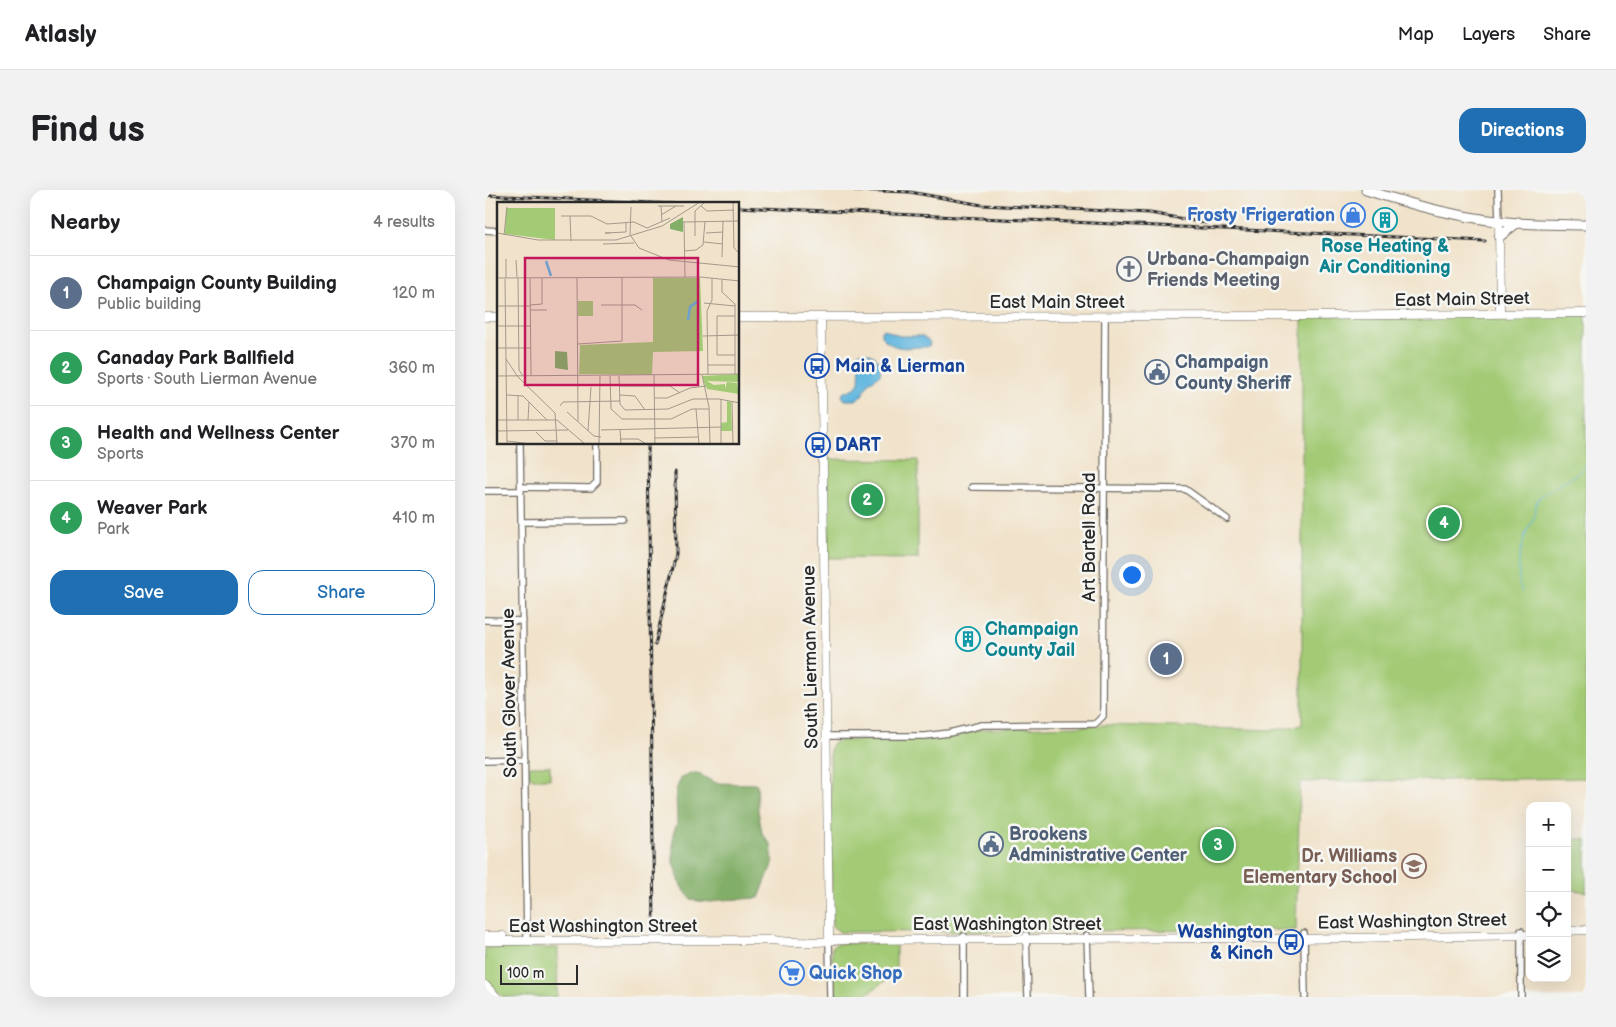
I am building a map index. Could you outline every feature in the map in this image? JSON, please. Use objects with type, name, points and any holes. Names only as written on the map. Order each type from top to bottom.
[{"type":"main road","points":[[1366,190],[1432,210],[1499,221],[1586,226]]},
{"type":"main road","points":[[1499,221],[1500,314]]},
{"type":"main road","points":[[1499,237],[1518,222]]},
{"type":"main road","name":"East Main Street","points":[[740,317],[1105,317],[1586,313]]},
{"type":"main road","name":"South Lierman Avenue","points":[[821,317],[829,938]]},
{"type":"main road","points":[[1571,930],[1586,930]]},
{"type":"main road","name":"East Washington Street","points":[[485,941],[527,939],[1304,936],[1526,933]]},
{"type":"main road","points":[[1571,934],[1586,934]]},
{"type":"main road","name":"East Washington Street","points":[[485,936],[527,939]]},
{"type":"main road","points":[[485,985],[497,997]]},
{"type":"street","points":[[1498,190],[1499,221]]},
{"type":"street","name":"Art Bartell Road","points":[[826,736],[925,736],[949,734],[982,725],[1098,723],[1103,716],[1105,317]]},
{"type":"street","name":"South Glover Avenue","points":[[520,445],[527,939]]},
{"type":"street","points":[[485,491],[591,488],[597,482],[597,445]]},
{"type":"street","points":[[972,487],[1185,489],[1227,519]]},
{"type":"street","points":[[521,522],[625,522]]},
{"type":"street","points":[[485,620],[523,620]]},
{"type":"street","points":[[485,761],[525,760]]},
{"type":"street","points":[[1521,933],[1521,997]]},
{"type":"street","points":[[1304,936],[1305,997]]},
{"type":"street","points":[[963,937],[965,997]]},
{"type":"street","points":[[1026,937],[1028,997]]},
{"type":"street","points":[[1087,937],[1089,997]]},
{"type":"street","name":"South Lierman Avenue","points":[[829,938],[830,997]]},
{"type":"green space","points":[[1586,315],[1586,778],[1300,782],[1296,930],[840,932],[832,926],[830,749],[832,744],[838,741],[932,739],[986,729],[1106,725],[1274,730],[1302,725],[1302,316]]},
{"type":"green space","points":[[825,459],[918,460],[918,559],[826,558]]},
{"type":"green space","points":[[529,766],[550,766],[550,779],[533,779],[529,776]]},
{"type":"green space","points":[[690,773],[701,775],[715,783],[757,784],[758,810],[762,833],[771,845],[773,862],[759,898],[713,902],[698,901],[691,899],[681,886],[673,861],[673,834],[677,823],[676,790],[681,778]]},
{"type":"green space","points":[[1571,839],[1586,839],[1586,892],[1571,890]]},
{"type":"green space","points":[[896,943],[896,973],[867,994],[833,995],[832,947],[836,944]]},
{"type":"green space","points":[[485,948],[558,948],[557,997],[503,997],[485,980]]},
{"type":"water","points":[[884,329],[899,336],[922,336],[929,341],[930,345],[926,347],[896,347],[881,336],[881,331]]},
{"type":"water","points":[[860,352],[865,352],[876,358],[881,370],[880,375],[869,382],[863,394],[856,400],[845,400],[842,396],[843,393],[855,388],[859,383],[860,364],[856,355]]},
{"type":"waterway","points":[[1519,580],[1519,559],[1525,535],[1533,519],[1537,500],[1581,471],[1586,465]]},
{"type":"waterway","points":[[1519,582],[1522,592]]},
{"type":"railway","points":[[854,190],[910,192],[982,205],[1150,213],[1206,223]]},
{"type":"railway","points":[[485,195],[632,202]]},
{"type":"railway","points":[[740,207],[1485,241]]},
{"type":"railway","points":[[648,445],[654,927]]},
{"type":"railway","points":[[655,645],[676,554],[675,472]]},
{"type":"place","name":"Frosty 'Frigeration","points":[[1353,215]]},
{"type":"place","name":"Rose Heating & Air Conditioning","points":[[1385,220]]},
{"type":"place","name":"Urbana-Champaign Friends Meeting","points":[[1129,269]]},
{"type":"place","name":"Main & Lierman","points":[[817,366]]},
{"type":"place","name":"Champaign County Sheriff","points":[[1157,372]]},
{"type":"place","name":"DART","points":[[818,445]]},
{"type":"place","name":"Canaday Park Ballfield","points":[[867,500]]},
{"type":"place","name":"Weaver Park","points":[[1444,523]]},
{"type":"place","name":"Champaign County Jail","points":[[968,639]]},
{"type":"place","name":"Champaign County Building","points":[[1166,659]]},
{"type":"place","name":"Brookens Administrative Center","points":[[991,844]]},
{"type":"place","name":"Health and Wellness Center","points":[[1218,845]]},
{"type":"place","name":"Dr. Williams Elementary School","points":[[1414,866]]},
{"type":"place","name":"Washington & Kinch","points":[[1291,942]]},
{"type":"place","name":"Quick Shop","points":[[792,973]]}]
